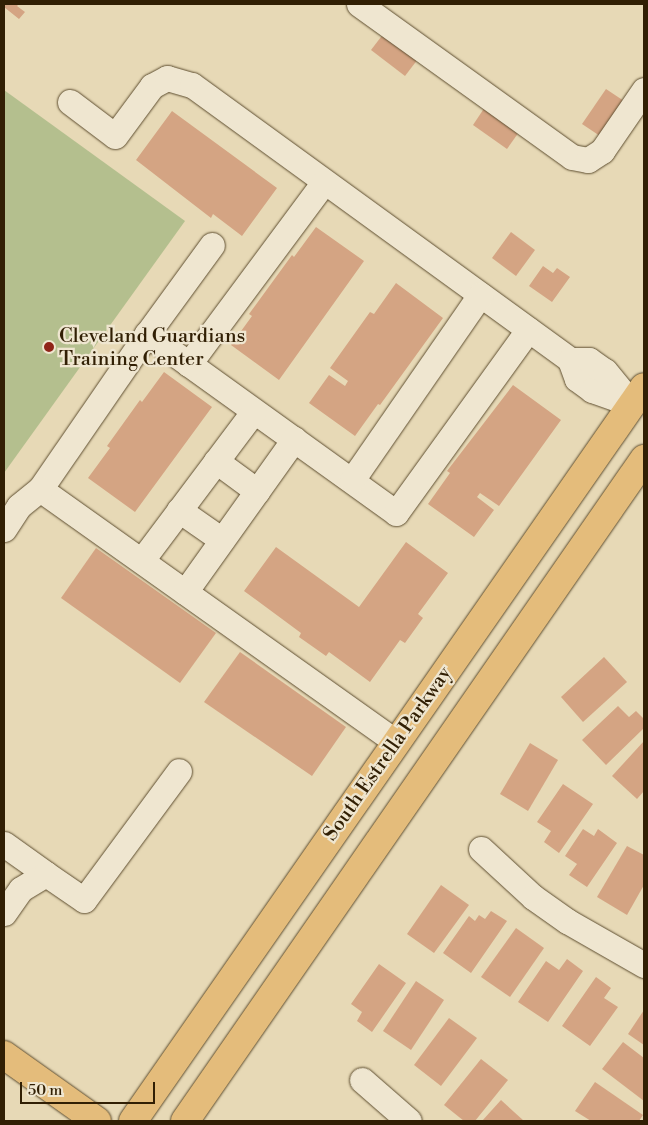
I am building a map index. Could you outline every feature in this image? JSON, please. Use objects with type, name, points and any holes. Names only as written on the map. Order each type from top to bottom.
[{"type":"main road","name":"South Estrella Parkway","points":[[133,1121],[638,396]]},
{"type":"main road","points":[[185,1121],[644,460]]},
{"type":"main road","points":[[4,1055],[97,1121]]},
{"type":"street","points":[[359,4],[572,157],[588,160],[602,151],[644,90]]},
{"type":"street","points":[[70,102],[115,136],[152,86],[167,78],[192,85],[570,360],[588,360],[638,396]]},
{"type":"street","points":[[189,364],[324,182]]},
{"type":"street","points":[[4,529],[20,506],[40,489],[147,334],[212,245]]},
{"type":"street","points":[[352,480],[480,295]]},
{"type":"street","points":[[147,334],[396,513],[528,330]]},
{"type":"street","points":[[142,560],[254,410]]},
{"type":"street","points":[[185,592],[294,439]]},
{"type":"street","points":[[216,461],[257,491]]},
{"type":"street","points":[[40,489],[396,742]]},
{"type":"street","points":[[180,510],[222,540]]},
{"type":"street","points":[[4,844],[84,900],[179,771]]},
{"type":"street","points":[[481,849],[533,897],[568,921],[644,965]]},
{"type":"street","points":[[4,913],[21,889],[46,874]]},
{"type":"street","points":[[362,1080],[409,1121]]},
{"type":"green space","name":"Cleveland Guardians Training Center","points":[[4,90],[185,221],[4,473]]},
{"type":"building","points":[[4,4],[19,4],[17,6],[25,12],[19,19],[4,7]]},
{"type":"building","points":[[384,33],[418,59],[405,76],[371,50]]},
{"type":"building","points":[[606,89],[624,101],[600,136],[582,124]]},
{"type":"building","points":[[485,107],[519,132],[507,149],[473,125]]},
{"type":"building","points":[[172,111],[277,188],[242,236],[213,214],[211,218],[136,160]]},
{"type":"building","points":[[316,227],[364,261],[279,380],[231,345],[252,316],[249,314],[292,255],[294,257]]},
{"type":"building","points":[[511,232],[535,250],[516,276],[492,258]]},
{"type":"building","points":[[543,266],[553,273],[557,268],[570,277],[552,302],[529,286]]},
{"type":"building","points":[[396,283],[443,318],[380,405],[378,404],[355,436],[309,403],[329,375],[345,386],[348,381],[330,368],[370,312],[374,314]]},
{"type":"building","points":[[164,372],[212,407],[135,512],[88,478],[110,448],[107,446],[140,400],[142,402]]},
{"type":"building","points":[[513,385],[561,420],[499,506],[480,493],[477,497],[494,510],[474,537],[428,504],[450,473],[447,471]]},
{"type":"building","points":[[406,542],[448,573],[418,614],[423,618],[405,643],[400,640],[370,682],[329,652],[326,656],[299,637],[301,633],[244,591],[276,547],[359,607]]},
{"type":"building","points":[[96,548],[216,633],[180,683],[61,598]]},
{"type":"building","points":[[240,652],[346,727],[312,776],[204,702]]},
{"type":"building","points":[[604,657],[627,682],[583,722],[561,697]]},
{"type":"building","points":[[618,706],[629,717],[636,711],[644,719],[644,728],[606,765],[582,740]]},
{"type":"building","points":[[644,741],[644,791],[637,799],[612,776]]},
{"type":"building","points":[[530,743],[558,760],[528,811],[500,794]]},
{"type":"building","points":[[563,784],[593,804],[559,853],[544,842],[551,831],[537,822]]},
{"type":"building","points":[[583,829],[594,836],[598,829],[617,843],[587,887],[569,875],[577,864],[565,856]]},
{"type":"building","points":[[627,846],[644,855],[644,885],[627,915],[597,897]]},
{"type":"building","points":[[441,885],[469,905],[434,953],[407,934]]},
{"type":"building","points":[[491,911],[507,921],[471,973],[443,953],[469,916],[475,921],[479,915],[485,919]]},
{"type":"building","points":[[516,928],[544,948],[510,997],[481,977]]},
{"type":"building","points":[[567,959],[583,971],[548,1022],[518,1002],[546,961],[559,970]]},
{"type":"building","points":[[379,964],[406,983],[372,1032],[357,1021],[362,1012],[351,1004]]},
{"type":"building","points":[[596,977],[611,988],[604,998],[618,1007],[590,1046],[562,1026]]},
{"type":"building","points":[[416,981],[444,1000],[411,1050],[383,1031]]},
{"type":"building","points":[[644,1010],[644,1045],[628,1034]]},
{"type":"building","points":[[449,1018],[477,1038],[441,1086],[414,1065]]},
{"type":"building","points":[[623,1042],[644,1058],[644,1101],[602,1069]]},
{"type":"building","points":[[481,1059],[508,1080],[475,1121],[464,1121],[444,1105]]},
{"type":"building","points":[[595,1082],[643,1115],[639,1121],[591,1121],[575,1111]]},
{"type":"building","points":[[501,1100],[524,1121],[482,1121]]},
{"type":"place","name":"Cleveland Guardians Training Center","points":[[49,347]]}]
